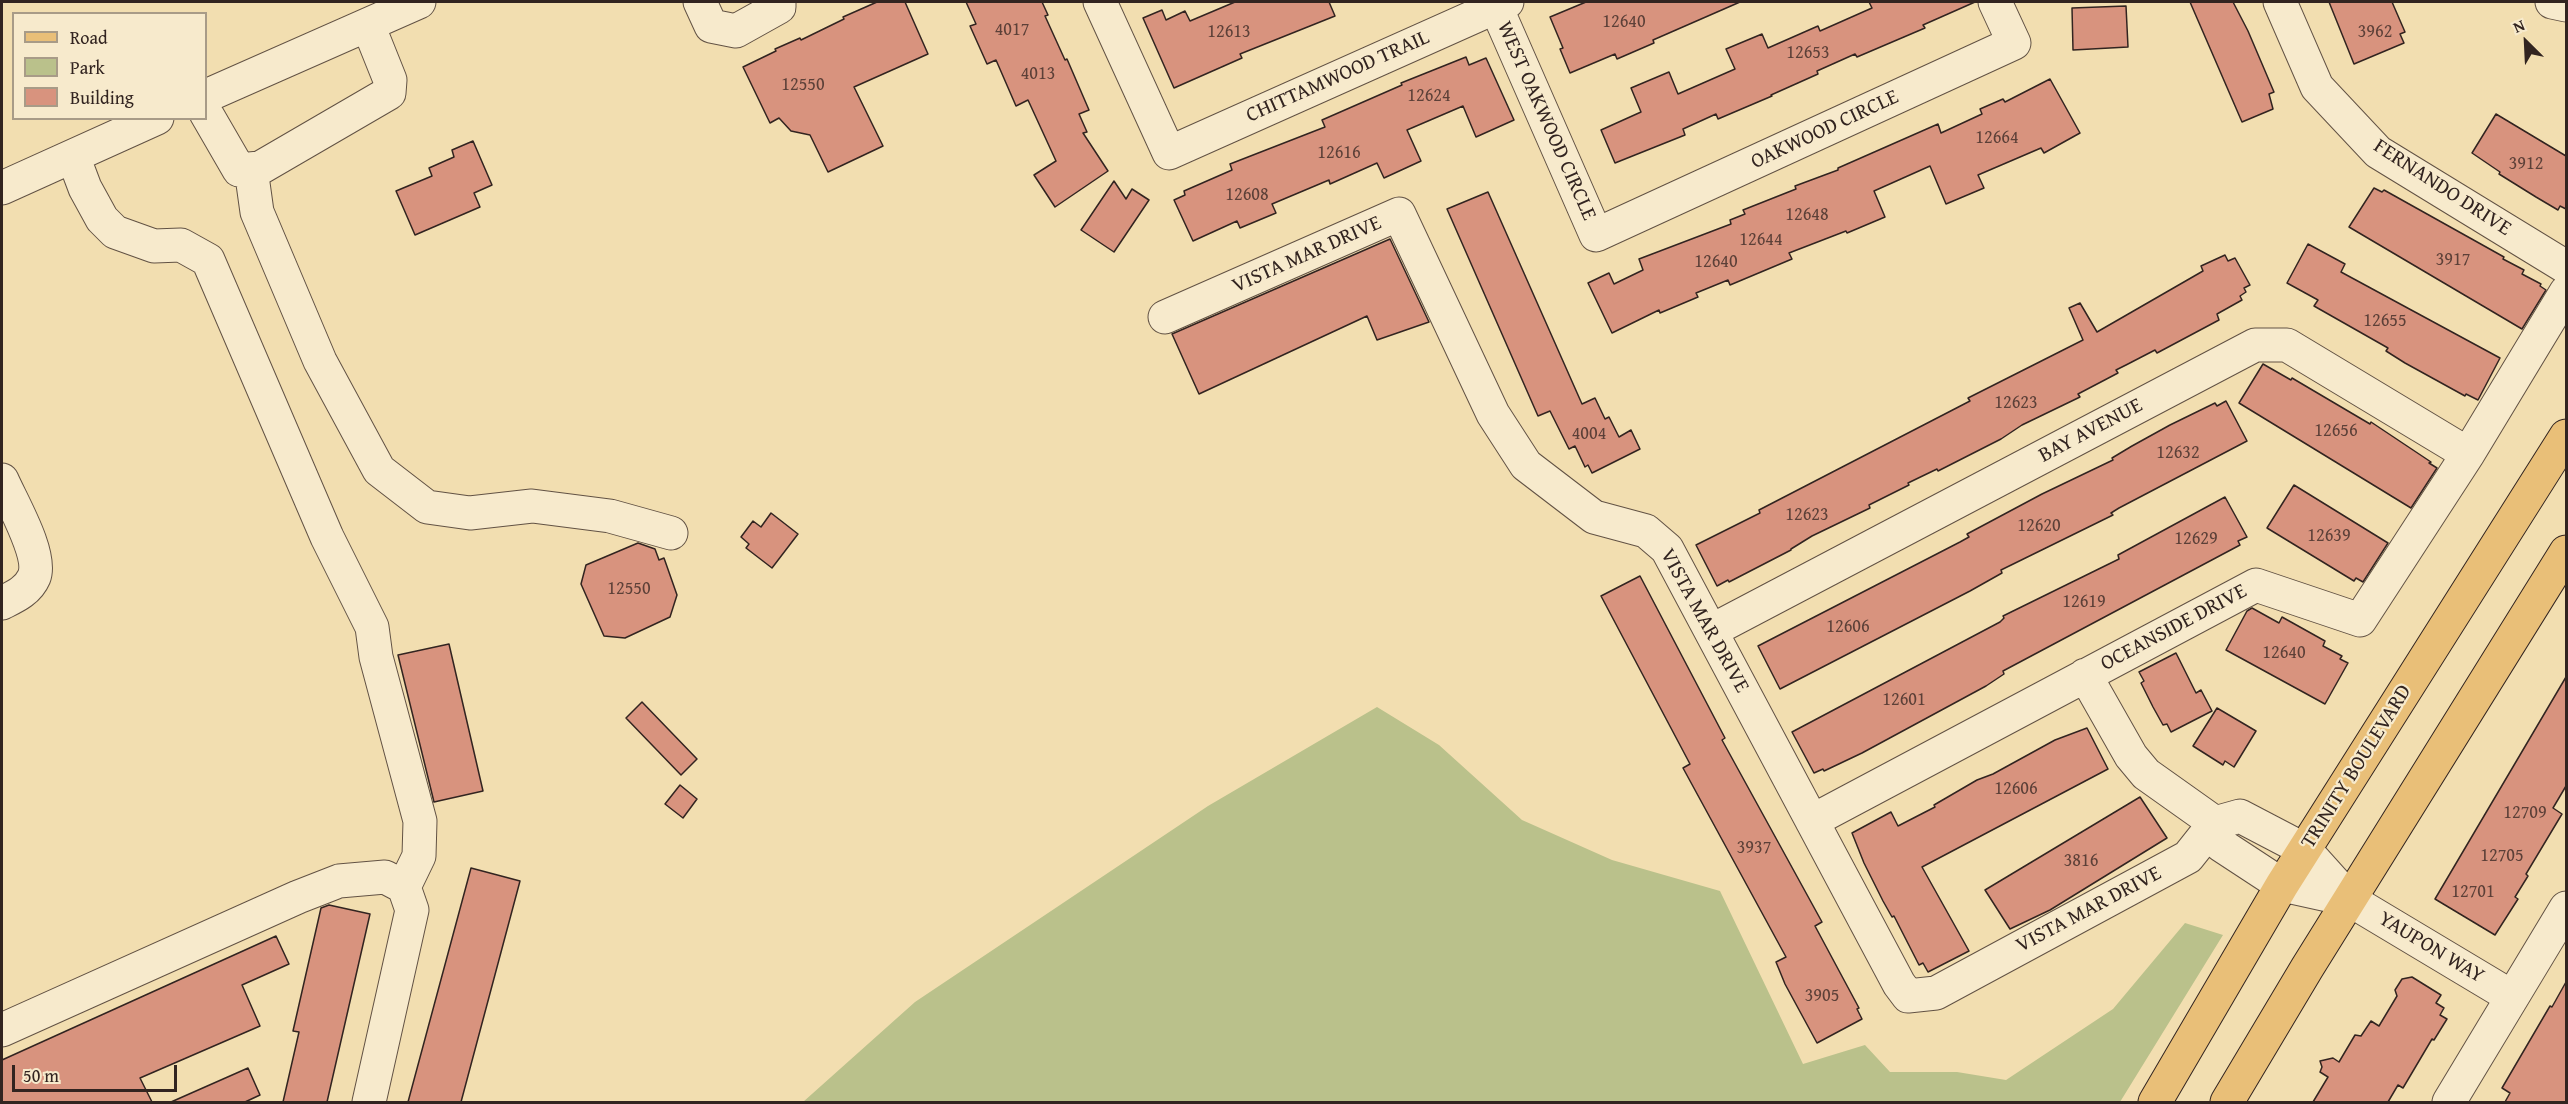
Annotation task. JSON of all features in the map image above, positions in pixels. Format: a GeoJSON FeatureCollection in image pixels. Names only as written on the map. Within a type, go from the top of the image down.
{"type":"FeatureCollection","features":[{"type":"Feature","properties":{"kind":"main road","name":"TRINITY BOULEVARD"},"geometry":{"type":"LineString","coordinates":[[2155,1102],[2282,885],[2566,436]]}},
{"type":"Feature","properties":{"kind":"main road"},"geometry":{"type":"LineString","coordinates":[[2227,1102],[2566,552]]}},
{"type":"Feature","properties":{"kind":"street"},"geometry":{"type":"LineString","coordinates":[[207,96],[419,2]]}},
{"type":"Feature","properties":{"kind":"street"},"geometry":{"type":"LineString","coordinates":[[700,2],[711,26],[736,31],[779,7],[779,2]]}},
{"type":"Feature","properties":{"kind":"street","name":"CHITTAMWOOD TRAIL"},"geometry":{"type":"LineString","coordinates":[[1100,2],[1169,153],[1502,4]]}},
{"type":"Feature","properties":{"kind":"street","name":"OAKWOOD CIRCLE"},"geometry":{"type":"LineString","coordinates":[[1596,235],[2014,43],[1995,2]]}},
{"type":"Feature","properties":{"kind":"street","name":"FERNANDO DRIVE"},"geometry":{"type":"LineString","coordinates":[[2280,2],[2317,87],[2378,152],[2566,267]]}},
{"type":"Feature","properties":{"kind":"street"},"geometry":{"type":"LineString","coordinates":[[2552,2],[2566,5]]}},
{"type":"Feature","properties":{"kind":"street","name":"WEST OAKWOOD CIRCLE"},"geometry":{"type":"LineString","coordinates":[[1502,4],[1596,235]]}},
{"type":"Feature","properties":{"kind":"street"},"geometry":{"type":"LineString","coordinates":[[207,115],[239,170],[260,168],[389,93],[390,80],[368,24]]}},
{"type":"Feature","properties":{"kind":"street"},"geometry":{"type":"LineString","coordinates":[[2,188],[153,120]]}},
{"type":"Feature","properties":{"kind":"street"},"geometry":{"type":"LineString","coordinates":[[73,156],[85,188],[102,219],[115,232],[154,246],[181,245],[208,260],[327,537],[372,627],[376,657],[420,821],[419,856],[404,887]]}},
{"type":"Feature","properties":{"kind":"street"},"geometry":{"type":"LineString","coordinates":[[251,169],[256,212],[320,361],[379,470],[427,507],[470,513],[532,506],[610,516],[671,533]]}},
{"type":"Feature","properties":{"kind":"street","name":"VISTA MAR DRIVE"},"geometry":{"type":"LineString","coordinates":[[1165,317],[1400,214],[1493,414],[1526,465],[1594,517],[1646,531],[1667,549],[1899,984],[1908,996],[1936,993],[2188,857],[2215,823]]}},
{"type":"Feature","properties":{"kind":"street","name":"OCEANSIDE DRIVE"},"geometry":{"type":"LineString","coordinates":[[1812,821],[2256,585],[2360,620],[2468,454],[2566,292]]}},
{"type":"Feature","properties":{"kind":"street","name":"BAY AVENUE"},"geometry":{"type":"LineString","coordinates":[[1711,631],[2255,345],[2287,345],[2468,454]]}},
{"type":"Feature","properties":{"kind":"street"},"geometry":{"type":"LineString","coordinates":[[2,480],[36,557],[34,576],[20,595],[2,603]]}},
{"type":"Feature","properties":{"kind":"street"},"geometry":{"type":"LineString","coordinates":[[2085,675],[2131,756],[2146,774],[2215,823],[2221,845],[2282,885],[2350,900]]}},
{"type":"Feature","properties":{"kind":"street"},"geometry":{"type":"LineString","coordinates":[[2215,823],[2240,816],[2305,850],[2350,900]]}},
{"type":"Feature","properties":{"kind":"street"},"geometry":{"type":"LineString","coordinates":[[2,1030],[339,881],[385,877],[404,887],[412,910],[369,1102]]}},
{"type":"Feature","properties":{"kind":"street","name":"YAUPON WAY"},"geometry":{"type":"LineString","coordinates":[[2350,900],[2512,997]]}},
{"type":"Feature","properties":{"kind":"street"},"geometry":{"type":"LineString","coordinates":[[2449,1102],[2566,908]]}},
{"type":"Feature","properties":{"kind":"green space"},"geometry":{"type":"Polygon","coordinates":[[[1377,707],[1439,745],[1522,820],[1612,860],[1720,891],[1803,1064],[1865,1045],[1890,1072],[1957,1072],[2006,1080],[2113,1009],[2185,923],[2223,935],[2120,1102],[803,1102],[915,1002],[1208,806],[1377,707]]]}},
{"type":"Feature","properties":{"kind":"building"},"geometry":{"type":"Polygon","coordinates":[[[877,2],[905,2],[928,54],[854,87],[883,146],[828,172],[810,135],[791,131],[779,118],[770,123],[743,67],[776,51],[775,49],[800,38],[801,40],[877,2]]]}},
{"type":"Feature","properties":{"kind":"building"},"geometry":{"type":"Polygon","coordinates":[[[966,2],[1042,2],[1048,15],[1045,16],[1089,110],[1079,114],[1087,132],[1083,133],[1108,171],[1055,207],[1034,175],[1056,161],[1028,100],[1016,106],[996,60],[987,64],[970,26],[976,24],[966,2]]]}},
{"type":"Feature","properties":{"kind":"building"},"geometry":{"type":"Polygon","coordinates":[[[1235,2],[1329,2],[1335,16],[1240,54],[1242,58],[1174,88],[1143,18],[1162,10],[1166,20],[1185,11],[1190,21],[1235,2]]]}},
{"type":"Feature","properties":{"kind":"building"},"geometry":{"type":"Polygon","coordinates":[[[1586,2],[1740,2],[1653,40],[1654,43],[1617,59],[1615,54],[1570,73],[1560,49],[1563,48],[1550,17],[1586,2]]]}},
{"type":"Feature","properties":{"kind":"building"},"geometry":{"type":"Polygon","coordinates":[[[1869,2],[1975,2],[1923,25],[1925,28],[1817,71],[1818,74],[1772,96],[1718,119],[1716,114],[1683,129],[1685,135],[1615,163],[1601,130],[1641,112],[1631,88],[1669,72],[1678,94],[1735,69],[1726,49],[1762,34],[1768,48],[1818,26],[1820,31],[1872,8],[1869,2]]]}},
{"type":"Feature","properties":{"kind":"building"},"geometry":{"type":"Polygon","coordinates":[[[2190,2],[2233,2],[2274,92],[2269,94],[2273,109],[2242,122],[2190,2]]]}},
{"type":"Feature","properties":{"kind":"building"},"geometry":{"type":"Polygon","coordinates":[[[2329,2],[2392,2],[2405,32],[2400,34],[2404,43],[2354,64],[2329,2]]]}},
{"type":"Feature","properties":{"kind":"building"},"geometry":{"type":"Polygon","coordinates":[[[2126,6],[2128,47],[2073,50],[2072,8],[2126,6]]]}},
{"type":"Feature","properties":{"kind":"building"},"geometry":{"type":"Polygon","coordinates":[[[1466,57],[1469,65],[1486,58],[1514,120],[1476,137],[1463,106],[1407,130],[1421,161],[1384,178],[1377,163],[1330,184],[1329,180],[1272,204],[1276,213],[1240,228],[1237,221],[1193,241],[1174,200],[1185,195],[1184,191],[1232,170],[1230,164],[1325,127],[1322,120],[1402,85],[1401,83],[1466,57]]]}},
{"type":"Feature","properties":{"kind":"building"},"geometry":{"type":"Polygon","coordinates":[[[2050,79],[2080,133],[2044,153],[2041,148],[1978,175],[1984,188],[1946,204],[1930,166],[1874,191],[1885,217],[1789,253],[1792,259],[1730,285],[1728,280],[1696,293],[1698,297],[1660,313],[1659,310],[1612,333],[1588,283],[1609,273],[1614,284],[1643,270],[1639,259],[1731,224],[1730,220],[1745,214],[1743,210],[1796,189],[1795,186],[1838,170],[1838,168],[1938,124],[1941,133],[1982,114],[1980,109],[2003,99],[2005,102],[2050,79]]]}},
{"type":"Feature","properties":{"kind":"building"},"geometry":{"type":"Polygon","coordinates":[[[2496,114],[2566,156],[2566,209],[2560,206],[2558,210],[2536,197],[2499,174],[2500,172],[2472,153],[2496,114]]]}},
{"type":"Feature","properties":{"kind":"building"},"geometry":{"type":"Polygon","coordinates":[[[473,141],[492,185],[474,193],[480,207],[415,235],[396,191],[432,176],[429,168],[454,157],[452,150],[473,141]]]}},
{"type":"Feature","properties":{"kind":"building"},"geometry":{"type":"Polygon","coordinates":[[[1114,181],[1126,199],[1132,189],[1149,200],[1114,252],[1081,230],[1114,181]]]}},
{"type":"Feature","properties":{"kind":"building"},"geometry":{"type":"Polygon","coordinates":[[[2374,188],[2382,192],[2384,190],[2504,257],[2503,259],[2524,270],[2522,274],[2541,284],[2540,286],[2546,290],[2522,329],[2349,227],[2374,188]]]}},
{"type":"Feature","properties":{"kind":"building"},"geometry":{"type":"Polygon","coordinates":[[[1488,192],[1582,404],[1595,398],[1605,419],[1609,417],[1619,437],[1631,430],[1640,449],[1592,473],[1588,465],[1585,467],[1575,446],[1569,449],[1550,411],[1538,416],[1447,209],[1488,192]]]}},
{"type":"Feature","properties":{"kind":"building"},"geometry":{"type":"Polygon","coordinates":[[[1390,239],[1429,322],[1377,340],[1367,316],[1199,394],[1172,334],[1390,239]]]}},
{"type":"Feature","properties":{"kind":"building"},"geometry":{"type":"Polygon","coordinates":[[[2308,244],[2345,264],[2341,272],[2500,358],[2478,400],[2466,394],[2465,396],[2405,363],[2386,351],[2388,348],[2314,306],[2318,300],[2287,283],[2308,244]]]}},
{"type":"Feature","properties":{"kind":"building"},"geometry":{"type":"Polygon","coordinates":[[[2225,255],[2228,261],[2235,258],[2250,285],[2244,288],[2246,292],[2240,296],[2242,300],[2217,314],[2219,320],[2157,353],[2155,350],[2116,370],[2118,373],[2078,394],[2080,397],[2022,425],[2001,439],[1938,471],[1937,469],[1908,483],[1909,485],[1869,505],[1870,508],[1812,536],[1791,550],[1729,582],[1728,580],[1717,586],[1696,545],[1970,401],[1968,398],[2083,340],[2069,308],[2080,303],[2097,332],[2203,271],[2201,266],[2225,255]]]}},
{"type":"Feature","properties":{"kind":"building"},"geometry":{"type":"Polygon","coordinates":[[[2263,364],[2291,380],[2292,378],[2370,424],[2371,422],[2431,462],[2429,463],[2437,468],[2411,508],[2239,403],[2263,364]]]}},
{"type":"Feature","properties":{"kind":"building"},"geometry":{"type":"Polygon","coordinates":[[[2226,401],[2247,441],[2119,508],[2111,513],[2113,515],[2001,570],[2002,573],[1970,591],[1780,689],[1758,646],[1960,542],[1969,537],[1967,534],[2042,494],[2113,460],[2112,458],[2170,425],[2215,403],[2217,406],[2226,401]]]}},
{"type":"Feature","properties":{"kind":"building"},"geometry":{"type":"Polygon","coordinates":[[[2294,485],[2388,543],[2363,582],[2356,578],[2354,581],[2267,528],[2294,485]]]}},
{"type":"Feature","properties":{"kind":"building"},"geometry":{"type":"Polygon","coordinates":[[[2225,497],[2247,537],[2238,541],[2240,545],[2003,671],[2004,674],[1986,686],[1862,753],[1824,771],[1823,769],[1814,773],[1792,732],[2000,622],[2003,616],[2119,559],[2118,555],[2225,497]]]}},
{"type":"Feature","properties":{"kind":"building"},"geometry":{"type":"Polygon","coordinates":[[[771,513],[798,534],[772,568],[746,548],[749,544],[741,537],[753,521],[761,527],[771,513]]]}},
{"type":"Feature","properties":{"kind":"building"},"geometry":{"type":"Polygon","coordinates":[[[638,543],[655,549],[659,560],[664,558],[677,595],[670,617],[625,638],[604,636],[581,584],[586,565],[638,543]]]}},
{"type":"Feature","properties":{"kind":"building"},"geometry":{"type":"Polygon","coordinates":[[[1640,576],[1725,738],[1722,740],[1822,922],[1815,926],[1859,1008],[1857,1009],[1862,1019],[1817,1043],[1785,984],[1776,962],[1786,957],[1683,768],[1690,764],[1601,596],[1640,576]]]}},
{"type":"Feature","properties":{"kind":"building"},"geometry":{"type":"Polygon","coordinates":[[[2252,608],[2279,623],[2282,617],[2325,641],[2323,646],[2342,656],[2340,659],[2348,663],[2325,704],[2226,650],[2247,611],[2252,608]]]}},
{"type":"Feature","properties":{"kind":"building"},"geometry":{"type":"Polygon","coordinates":[[[449,644],[483,791],[434,802],[398,655],[449,644]]]}},
{"type":"Feature","properties":{"kind":"building"},"geometry":{"type":"Polygon","coordinates":[[[2176,653],[2196,693],[2201,690],[2212,711],[2171,732],[2167,724],[2163,725],[2153,707],[2141,683],[2144,681],[2139,672],[2176,653]]]}},
{"type":"Feature","properties":{"kind":"building"},"geometry":{"type":"Polygon","coordinates":[[[2566,677],[2566,786],[2553,808],[2562,814],[2526,874],[2528,876],[2515,897],[2518,899],[2495,935],[2435,899],[2566,677]]]}},
{"type":"Feature","properties":{"kind":"building"},"geometry":{"type":"Polygon","coordinates":[[[642,702],[697,759],[681,775],[626,718],[642,702]]]}},
{"type":"Feature","properties":{"kind":"building"},"geometry":{"type":"Polygon","coordinates":[[[2217,708],[2256,731],[2234,767],[2225,761],[2223,765],[2193,746],[2217,708]]]}},
{"type":"Feature","properties":{"kind":"building"},"geometry":{"type":"Polygon","coordinates":[[[2087,728],[2108,769],[1922,867],[1969,951],[1928,972],[1923,963],[1919,965],[1894,916],[1892,917],[1883,901],[1852,833],[1891,812],[1898,826],[1935,807],[1934,805],[1977,780],[1993,774],[2055,740],[2087,728]]]}},
{"type":"Feature","properties":{"kind":"building"},"geometry":{"type":"Polygon","coordinates":[[[680,785],[697,799],[683,818],[665,804],[680,785]]]}},
{"type":"Feature","properties":{"kind":"building"},"geometry":{"type":"Polygon","coordinates":[[[2140,797],[2167,838],[2050,910],[2010,929],[1985,890],[2140,797]]]}},
{"type":"Feature","properties":{"kind":"building"},"geometry":{"type":"Polygon","coordinates":[[[471,868],[520,881],[461,1102],[408,1102],[471,868]]]}},
{"type":"Feature","properties":{"kind":"building"},"geometry":{"type":"Polygon","coordinates":[[[329,905],[370,914],[327,1102],[283,1102],[299,1032],[293,1031],[321,908],[329,905]]]}},
{"type":"Feature","properties":{"kind":"building"},"geometry":{"type":"Polygon","coordinates":[[[276,936],[289,964],[242,985],[260,1026],[140,1078],[152,1102],[2,1102],[2,1060],[276,936]]]}},
{"type":"Feature","properties":{"kind":"building"},"geometry":{"type":"Polygon","coordinates":[[[2412,977],[2441,995],[2436,1003],[2444,1008],[2440,1015],[2447,1019],[2434,1040],[2432,1039],[2403,1088],[2398,1085],[2388,1102],[2313,1102],[2328,1077],[2320,1072],[2322,1067],[2320,1061],[2333,1058],[2339,1062],[2355,1035],[2361,1036],[2371,1021],[2379,1026],[2397,996],[2395,990],[2402,979],[2412,977]]]}},
{"type":"Feature","properties":{"kind":"building"},"geometry":{"type":"Polygon","coordinates":[[[2566,982],[2566,1102],[2505,1102],[2510,1093],[2502,1088],[2566,982]]]}},
{"type":"Feature","properties":{"kind":"building"},"geometry":{"type":"Polygon","coordinates":[[[248,1068],[260,1095],[245,1102],[171,1102],[248,1068]]]}}]}
